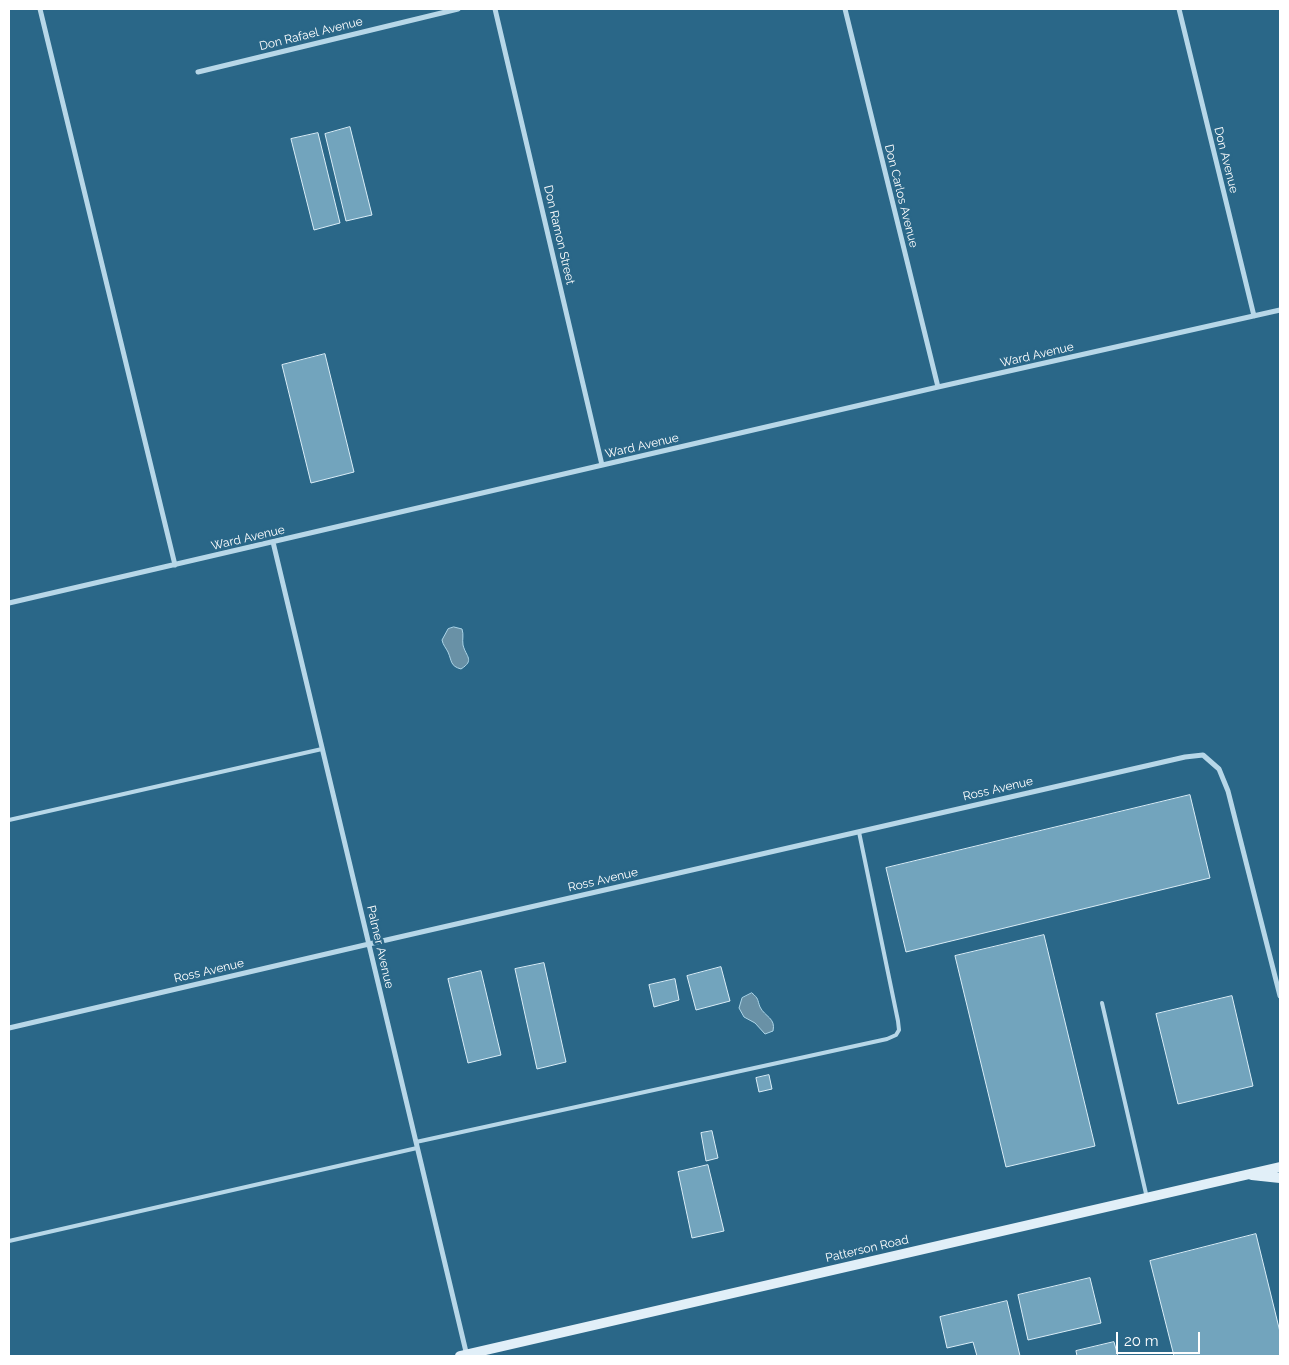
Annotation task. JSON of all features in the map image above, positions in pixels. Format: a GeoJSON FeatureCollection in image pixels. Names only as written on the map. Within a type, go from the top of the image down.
{"type":"FeatureCollection","features":[{"type":"Feature","properties":{"kind":"main road","name":"Patterson Road"},"geometry":{"type":"LineString","coordinates":[[464,1356],[1280,1166]]}},
{"type":"Feature","properties":{"kind":"main road"},"geometry":{"type":"LineString","coordinates":[[1244,1175],[1280,1178]]}},
{"type":"Feature","properties":{"kind":"street"},"geometry":{"type":"LineString","coordinates":[[40,9],[175,564]]}},
{"type":"Feature","properties":{"kind":"street","name":"Don Rafael Avenue"},"geometry":{"type":"LineString","coordinates":[[198,72],[458,9]]}},
{"type":"Feature","properties":{"kind":"street","name":"Don Ramon Street"},"geometry":{"type":"LineString","coordinates":[[495,9],[602,465]]}},
{"type":"Feature","properties":{"kind":"street","name":"Don Carlos Avenue"},"geometry":{"type":"LineString","coordinates":[[844,9],[938,388]]}},
{"type":"Feature","properties":{"kind":"street","name":"Don Avenue"},"geometry":{"type":"LineString","coordinates":[[1179,9],[1254,316]]}},
{"type":"Feature","properties":{"kind":"street","name":"Ward Avenue"},"geometry":{"type":"LineString","coordinates":[[9,603],[1280,310]]}},
{"type":"Feature","properties":{"kind":"street","name":"Palmer Avenue"},"geometry":{"type":"LineString","coordinates":[[273,542],[417,1145],[464,1356]]}},
{"type":"Feature","properties":{"kind":"street","name":"Ross Avenue"},"geometry":{"type":"LineString","coordinates":[[9,1028],[1185,757],[1203,755],[1219,769],[1228,791],[1280,996]]}},
{"type":"Feature","properties":{"kind":"lane"},"geometry":{"type":"LineString","coordinates":[[9,820],[322,749]]}},
{"type":"Feature","properties":{"kind":"lane"},"geometry":{"type":"LineString","coordinates":[[9,1242],[417,1145],[896,1036],[899,1030],[898,1021],[859,832]]}},
{"type":"Feature","properties":{"kind":"lane"},"geometry":{"type":"LineString","coordinates":[[1102,1004],[1147,1198]]}},
{"type":"Feature","properties":{"kind":"water"},"geometry":{"type":"Polygon","coordinates":[[[454,627],[462,629],[463,645],[469,661],[461,669],[453,665],[442,640],[448,629],[454,627]]]}},
{"type":"Feature","properties":{"kind":"water"},"geometry":{"type":"Polygon","coordinates":[[[752,993],[757,998],[762,1010],[772,1020],[773,1031],[765,1034],[755,1023],[744,1017],[739,1008],[742,998],[752,993]]]}},
{"type":"Feature","properties":{"kind":"building"},"geometry":{"type":"Polygon","coordinates":[[[350,127],[372,215],[346,221],[325,134],[350,127]]]}},
{"type":"Feature","properties":{"kind":"building"},"geometry":{"type":"Polygon","coordinates":[[[318,133],[340,223],[314,230],[291,139],[318,133]]]}},
{"type":"Feature","properties":{"kind":"building"},"geometry":{"type":"Polygon","coordinates":[[[325,354],[354,472],[311,483],[282,365],[325,354]]]}},
{"type":"Feature","properties":{"kind":"building"},"geometry":{"type":"Polygon","coordinates":[[[1190,795],[1210,878],[906,952],[886,868],[1190,795]]]}},
{"type":"Feature","properties":{"kind":"building"},"geometry":{"type":"Polygon","coordinates":[[[1044,935],[1095,1146],[1006,1167],[955,956],[1044,935]]]}},
{"type":"Feature","properties":{"kind":"building"},"geometry":{"type":"Polygon","coordinates":[[[544,963],[566,1062],[537,1069],[515,969],[544,963]]]}},
{"type":"Feature","properties":{"kind":"building"},"geometry":{"type":"Polygon","coordinates":[[[721,967],[730,1001],[696,1010],[687,976],[721,967]]]}},
{"type":"Feature","properties":{"kind":"building"},"geometry":{"type":"Polygon","coordinates":[[[481,971],[501,1055],[468,1063],[448,979],[481,971]]]}},
{"type":"Feature","properties":{"kind":"building"},"geometry":{"type":"Polygon","coordinates":[[[675,979],[679,1000],[654,1007],[649,985],[675,979]]]}},
{"type":"Feature","properties":{"kind":"building"},"geometry":{"type":"Polygon","coordinates":[[[1232,996],[1253,1086],[1178,1104],[1156,1014],[1232,996]]]}},
{"type":"Feature","properties":{"kind":"building"},"geometry":{"type":"Polygon","coordinates":[[[769,1075],[772,1089],[759,1092],[756,1078],[769,1075]]]}},
{"type":"Feature","properties":{"kind":"building"},"geometry":{"type":"Polygon","coordinates":[[[712,1131],[718,1158],[706,1161],[701,1133],[712,1131]]]}},
{"type":"Feature","properties":{"kind":"building"},"geometry":{"type":"Polygon","coordinates":[[[708,1165],[724,1231],[692,1238],[678,1172],[708,1165]]]}},
{"type":"Feature","properties":{"kind":"building"},"geometry":{"type":"Polygon","coordinates":[[[1256,1234],[1280,1332],[1280,1356],[1174,1356],[1150,1261],[1256,1234]]]}},
{"type":"Feature","properties":{"kind":"building"},"geometry":{"type":"Polygon","coordinates":[[[1090,1278],[1101,1323],[1028,1340],[1018,1295],[1090,1278]]]}},
{"type":"Feature","properties":{"kind":"building"},"geometry":{"type":"Polygon","coordinates":[[[1007,1301],[1020,1356],[977,1356],[973,1342],[947,1348],[940,1317],[1007,1301]]]}},
{"type":"Feature","properties":{"kind":"building"},"geometry":{"type":"Polygon","coordinates":[[[1114,1342],[1118,1356],[1077,1356],[1076,1351],[1114,1342]]]}}]}
